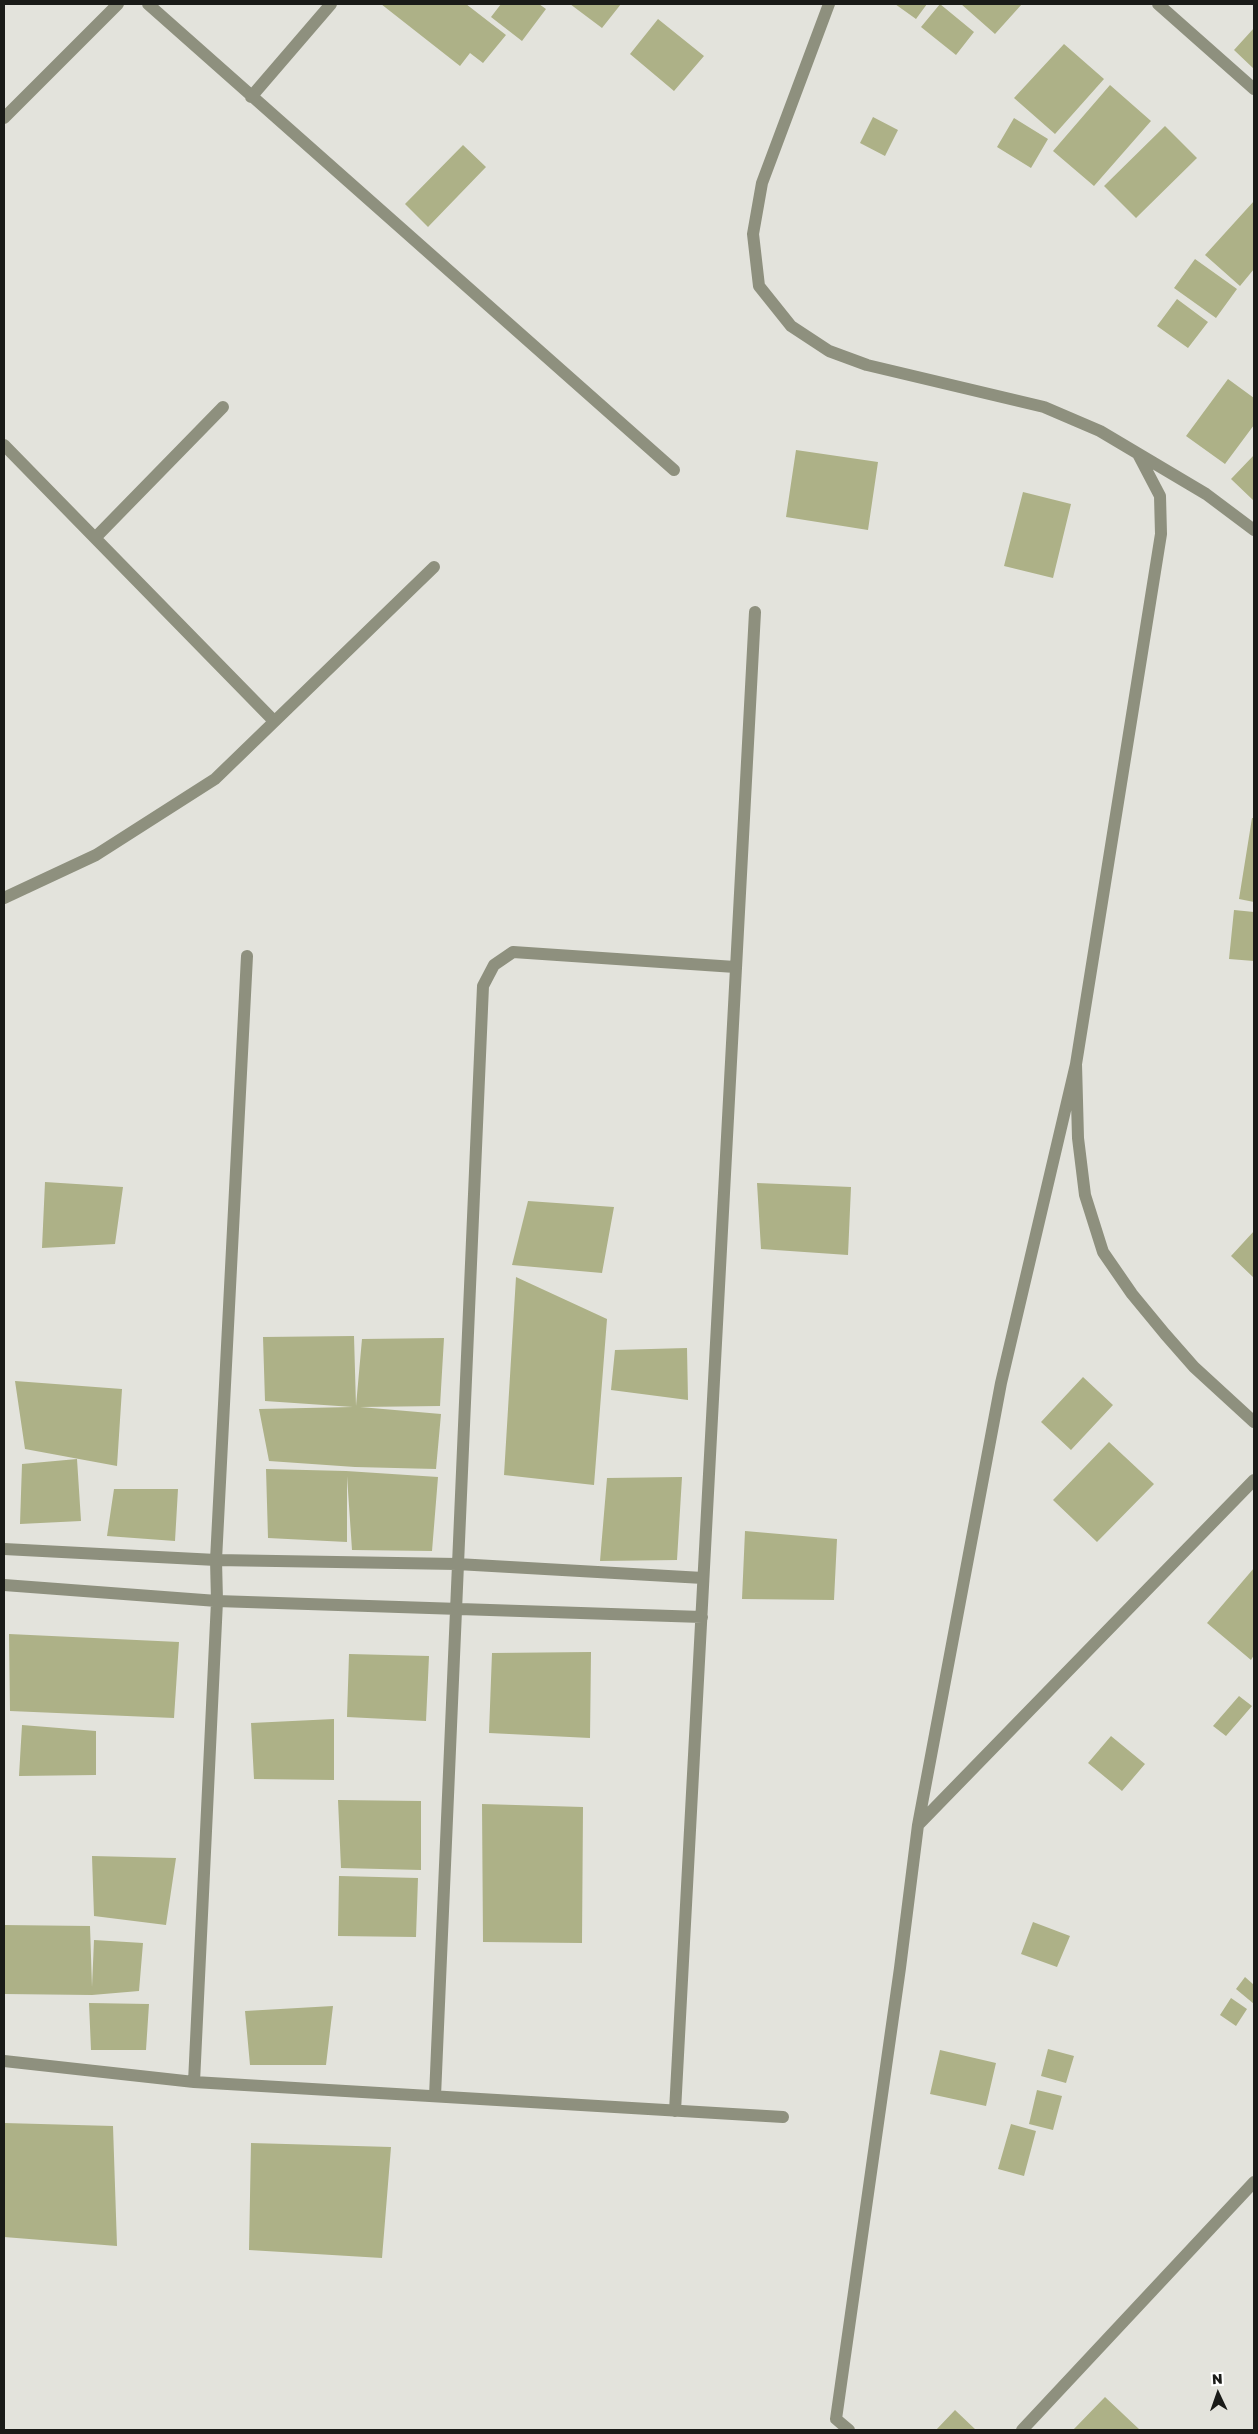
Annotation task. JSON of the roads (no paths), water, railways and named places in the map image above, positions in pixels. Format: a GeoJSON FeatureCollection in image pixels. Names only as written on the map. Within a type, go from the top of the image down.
{"type":"FeatureCollection","features":[{"type":"Feature","properties":{"kind":"street"},"geometry":{"type":"LineString","coordinates":[[4,118],[118,4]]}},
{"type":"Feature","properties":{"kind":"street"},"geometry":{"type":"LineString","coordinates":[[148,4],[674,470]]}},
{"type":"Feature","properties":{"kind":"street"},"geometry":{"type":"LineString","coordinates":[[251,96],[331,4]]}},
{"type":"Feature","properties":{"kind":"street"},"geometry":{"type":"LineString","coordinates":[[828,4],[762,183],[753,234],[759,286],[791,326],[829,351],[867,365],[1044,407],[1100,431],[1206,494],[1254,530]]}},
{"type":"Feature","properties":{"kind":"street"},"geometry":{"type":"LineString","coordinates":[[1158,4],[1254,88]]}},
{"type":"Feature","properties":{"kind":"street"},"geometry":{"type":"LineString","coordinates":[[95,538],[224,407]]}},
{"type":"Feature","properties":{"kind":"street"},"geometry":{"type":"LineString","coordinates":[[4,445],[274,721]]}},
{"type":"Feature","properties":{"kind":"street"},"geometry":{"type":"LineString","coordinates":[[849,2430],[835,2424],[900,1968],[918,1825],[1001,1383],[1076,1064],[1161,534],[1160,496],[1138,454]]}},
{"type":"Feature","properties":{"kind":"street"},"geometry":{"type":"LineString","coordinates":[[4,898],[96,855],[215,779],[434,567]]}},
{"type":"Feature","properties":{"kind":"street"},"geometry":{"type":"LineString","coordinates":[[675,2111],[702,1617],[734,967],[755,612]]}},
{"type":"Feature","properties":{"kind":"street"},"geometry":{"type":"LineString","coordinates":[[434,2096],[483,986],[494,965],[512,952],[734,967]]}},
{"type":"Feature","properties":{"kind":"street"},"geometry":{"type":"LineString","coordinates":[[194,2082],[217,1601],[216,1560],[247,956]]}},
{"type":"Feature","properties":{"kind":"street"},"geometry":{"type":"LineString","coordinates":[[1076,1064],[1078,1138],[1085,1195],[1104,1252],[1132,1294],[1194,1367],[1254,1422]]}},
{"type":"Feature","properties":{"kind":"street"},"geometry":{"type":"LineString","coordinates":[[918,1825],[1254,1480]]}},
{"type":"Feature","properties":{"kind":"street"},"geometry":{"type":"LineString","coordinates":[[4,1549],[216,1560],[457,1564],[703,1578]]}},
{"type":"Feature","properties":{"kind":"street"},"geometry":{"type":"LineString","coordinates":[[4,1585],[217,1601],[702,1617]]}},
{"type":"Feature","properties":{"kind":"street"},"geometry":{"type":"LineString","coordinates":[[4,2061],[194,2082],[782,2117]]}},
{"type":"Feature","properties":{"kind":"street"},"geometry":{"type":"LineString","coordinates":[[1022,2430],[1254,2182]]}}]}
